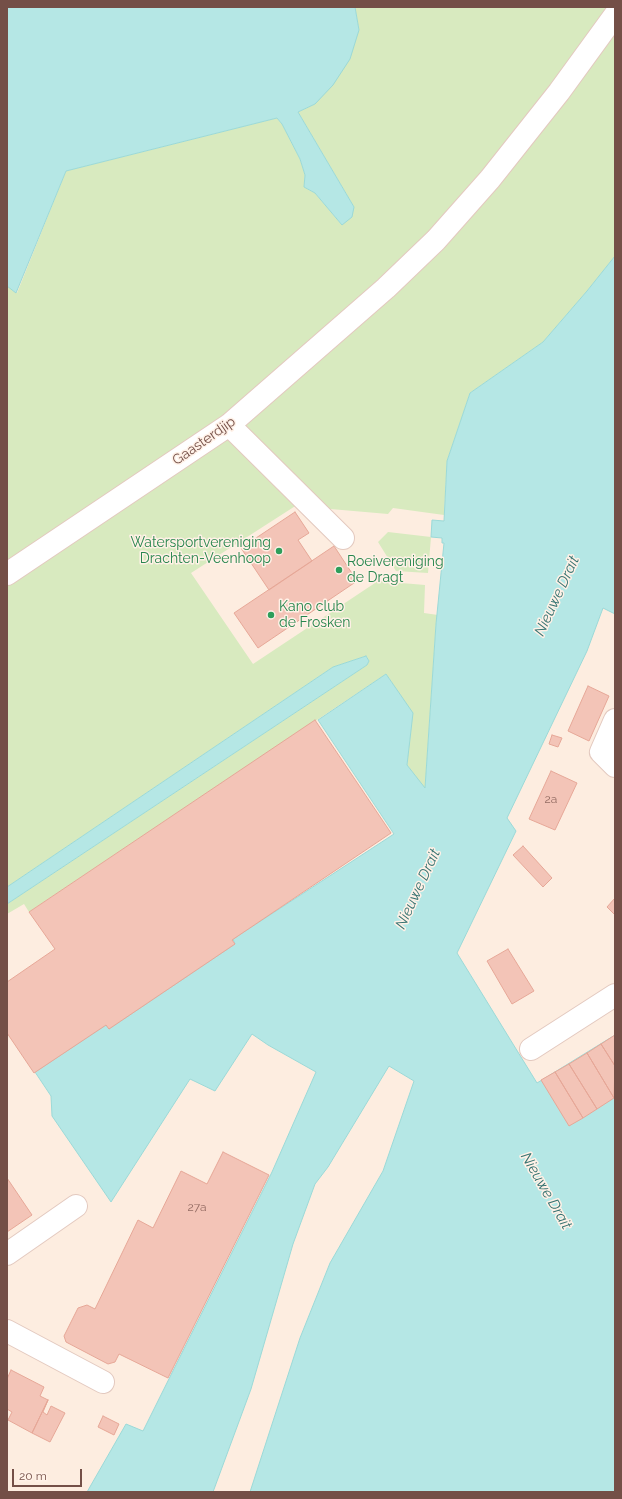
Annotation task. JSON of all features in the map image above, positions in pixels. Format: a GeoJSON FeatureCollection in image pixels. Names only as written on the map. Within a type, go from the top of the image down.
{"type":"FeatureCollection","features":[{"type":"Feature","properties":{"kind":"street","name":"Gaasterdjip"},"geometry":{"type":"LineString","coordinates":[[7,574],[229,425],[386,288],[436,240],[490,179],[559,92],[615,15]]}},
{"type":"Feature","properties":{"kind":"street"},"geometry":{"type":"LineString","coordinates":[[229,425],[343,538]]}},
{"type":"Feature","properties":{"kind":"street"},"geometry":{"type":"LineString","coordinates":[[615,720],[601,752],[615,766]]}},
{"type":"Feature","properties":{"kind":"street"},"geometry":{"type":"LineString","coordinates":[[531,1049],[615,995]]}},
{"type":"Feature","properties":{"kind":"street"},"geometry":{"type":"LineString","coordinates":[[7,1254],[76,1206]]}},
{"type":"Feature","properties":{"kind":"street"},"geometry":{"type":"LineString","coordinates":[[7,1331],[103,1382]]}},
{"type":"Feature","properties":{"kind":"green space"},"geometry":{"type":"Polygon","coordinates":[[[355,7],[615,7],[615,256],[543,342],[470,393],[447,461],[444,515],[393,508],[388,514],[319,508],[246,431],[246,418],[227,439],[300,503],[191,573],[253,664],[378,581],[425,585],[424,613],[438,615],[436,624],[425,789],[407,765],[412,713],[386,674],[29,912],[24,904],[7,914],[7,904],[367,665],[369,661],[366,656],[333,667],[7,887],[7,286],[17,293],[66,171],[277,118],[282,124],[300,159],[305,175],[304,187],[315,193],[342,225],[354,207],[298,112],[315,104],[359,30],[355,7]]]}},
{"type":"Feature","properties":{"kind":"green space"},"geometry":{"type":"Polygon","coordinates":[[[388,532],[431,537],[428,573],[396,571],[378,542],[388,532]]]}},
{"type":"Feature","properties":{"kind":"water"},"geometry":{"type":"Polygon","coordinates":[[[7,7],[355,7],[359,30],[350,59],[333,85],[315,104],[298,112],[354,207],[352,217],[342,225],[315,193],[304,187],[305,175],[300,159],[282,124],[277,118],[66,171],[16,293],[7,286],[7,7]]]}},
{"type":"Feature","properties":{"kind":"water","name":"Nieuwe Drait"},"geometry":{"type":"Polygon","coordinates":[[[615,256],[615,614],[603,608],[587,651],[507,818],[516,831],[457,953],[537,1083],[615,1035],[615,1492],[250,1492],[300,1338],[330,1263],[383,1171],[414,1081],[389,1066],[328,1167],[315,1184],[293,1244],[251,1389],[213,1492],[87,1492],[126,1424],[143,1431],[272,1172],[316,1072],[268,1045],[252,1034],[215,1091],[190,1079],[111,1202],[52,1116],[51,1096],[35,1072],[106,1025],[109,1029],[235,944],[233,939],[394,834],[318,720],[386,674],[413,713],[407,765],[425,788],[436,624],[444,543],[442,543],[442,538],[431,537],[432,520],[444,521],[447,461],[470,393],[543,342],[615,256]]]}},
{"type":"Feature","properties":{"kind":"water"},"geometry":{"type":"Polygon","coordinates":[[[366,656],[369,661],[367,665],[7,904],[7,887],[333,667],[366,656]]]}},
{"type":"Feature","properties":{"kind":"building"},"geometry":{"type":"Polygon","coordinates":[[[295,512],[309,533],[298,540],[312,561],[269,590],[241,548],[295,512]]]}},
{"type":"Feature","properties":{"kind":"building"},"geometry":{"type":"Polygon","coordinates":[[[334,546],[357,581],[258,648],[234,613],[334,546]]]}},
{"type":"Feature","properties":{"kind":"building"},"geometry":{"type":"Polygon","coordinates":[[[588,686],[609,696],[589,741],[568,731],[588,686]]]}},
{"type":"Feature","properties":{"kind":"building"},"geometry":{"type":"Polygon","coordinates":[[[315,720],[391,833],[232,940],[235,944],[109,1029],[106,1025],[34,1073],[7,1033],[7,982],[55,949],[29,912],[315,720]]]}},
{"type":"Feature","properties":{"kind":"building"},"geometry":{"type":"Polygon","coordinates":[[[552,735],[562,738],[558,747],[549,744],[552,735]]]}},
{"type":"Feature","properties":{"kind":"building"},"geometry":{"type":"Polygon","coordinates":[[[551,771],[577,783],[555,830],[529,819],[551,771]]]}},
{"type":"Feature","properties":{"kind":"building"},"geometry":{"type":"Polygon","coordinates":[[[523,846],[552,878],[543,887],[513,855],[523,846]]]}},
{"type":"Feature","properties":{"kind":"building"},"geometry":{"type":"Polygon","coordinates":[[[615,898],[615,915],[607,907],[615,898]]]}},
{"type":"Feature","properties":{"kind":"building"},"geometry":{"type":"Polygon","coordinates":[[[508,949],[534,991],[512,1004],[487,961],[508,949]]]}},
{"type":"Feature","properties":{"kind":"building"},"geometry":{"type":"Polygon","coordinates":[[[615,1035],[615,1066],[601,1044],[615,1035]]]}},
{"type":"Feature","properties":{"kind":"building"},"geometry":{"type":"Polygon","coordinates":[[[601,1044],[615,1066],[614,1098],[587,1053],[601,1044]]]}},
{"type":"Feature","properties":{"kind":"building"},"geometry":{"type":"Polygon","coordinates":[[[587,1053],[614,1098],[597,1109],[569,1064],[587,1053]]]}},
{"type":"Feature","properties":{"kind":"building"},"geometry":{"type":"Polygon","coordinates":[[[569,1064],[597,1109],[583,1118],[555,1072],[569,1064]]]}},
{"type":"Feature","properties":{"kind":"building"},"geometry":{"type":"Polygon","coordinates":[[[555,1072],[583,1118],[569,1126],[541,1080],[555,1072]]]}},
{"type":"Feature","properties":{"kind":"building"},"geometry":{"type":"Polygon","coordinates":[[[223,1152],[269,1175],[168,1378],[119,1354],[115,1362],[108,1364],[66,1342],[64,1336],[78,1308],[87,1305],[95,1309],[138,1220],[153,1228],[181,1171],[207,1184],[223,1152]]]}},
{"type":"Feature","properties":{"kind":"building"},"geometry":{"type":"Polygon","coordinates":[[[7,1178],[32,1215],[7,1232],[7,1178]]]}},
{"type":"Feature","properties":{"kind":"building"},"geometry":{"type":"Polygon","coordinates":[[[11,1370],[44,1387],[40,1396],[48,1400],[32,1433],[8,1420],[12,1412],[7,1409],[7,1379],[11,1370]]]}},
{"type":"Feature","properties":{"kind":"building"},"geometry":{"type":"Polygon","coordinates":[[[48,1400],[43,1412],[47,1415],[51,1406],[65,1413],[50,1442],[32,1433],[48,1400]]]}},
{"type":"Feature","properties":{"kind":"building"},"geometry":{"type":"Polygon","coordinates":[[[103,1416],[119,1424],[114,1435],[98,1427],[103,1416]]]}},
{"type":"Feature","properties":{"kind":"place","name":"Watersportvereniging Drachten-Veenhoop"},"geometry":{"type":"Point","coordinates":[279,551]}},
{"type":"Feature","properties":{"kind":"place","name":"Roeivereniging de Dragt"},"geometry":{"type":"Point","coordinates":[339,570]}},
{"type":"Feature","properties":{"kind":"place","name":"Kano club de Frosken"},"geometry":{"type":"Point","coordinates":[271,615]}}]}
